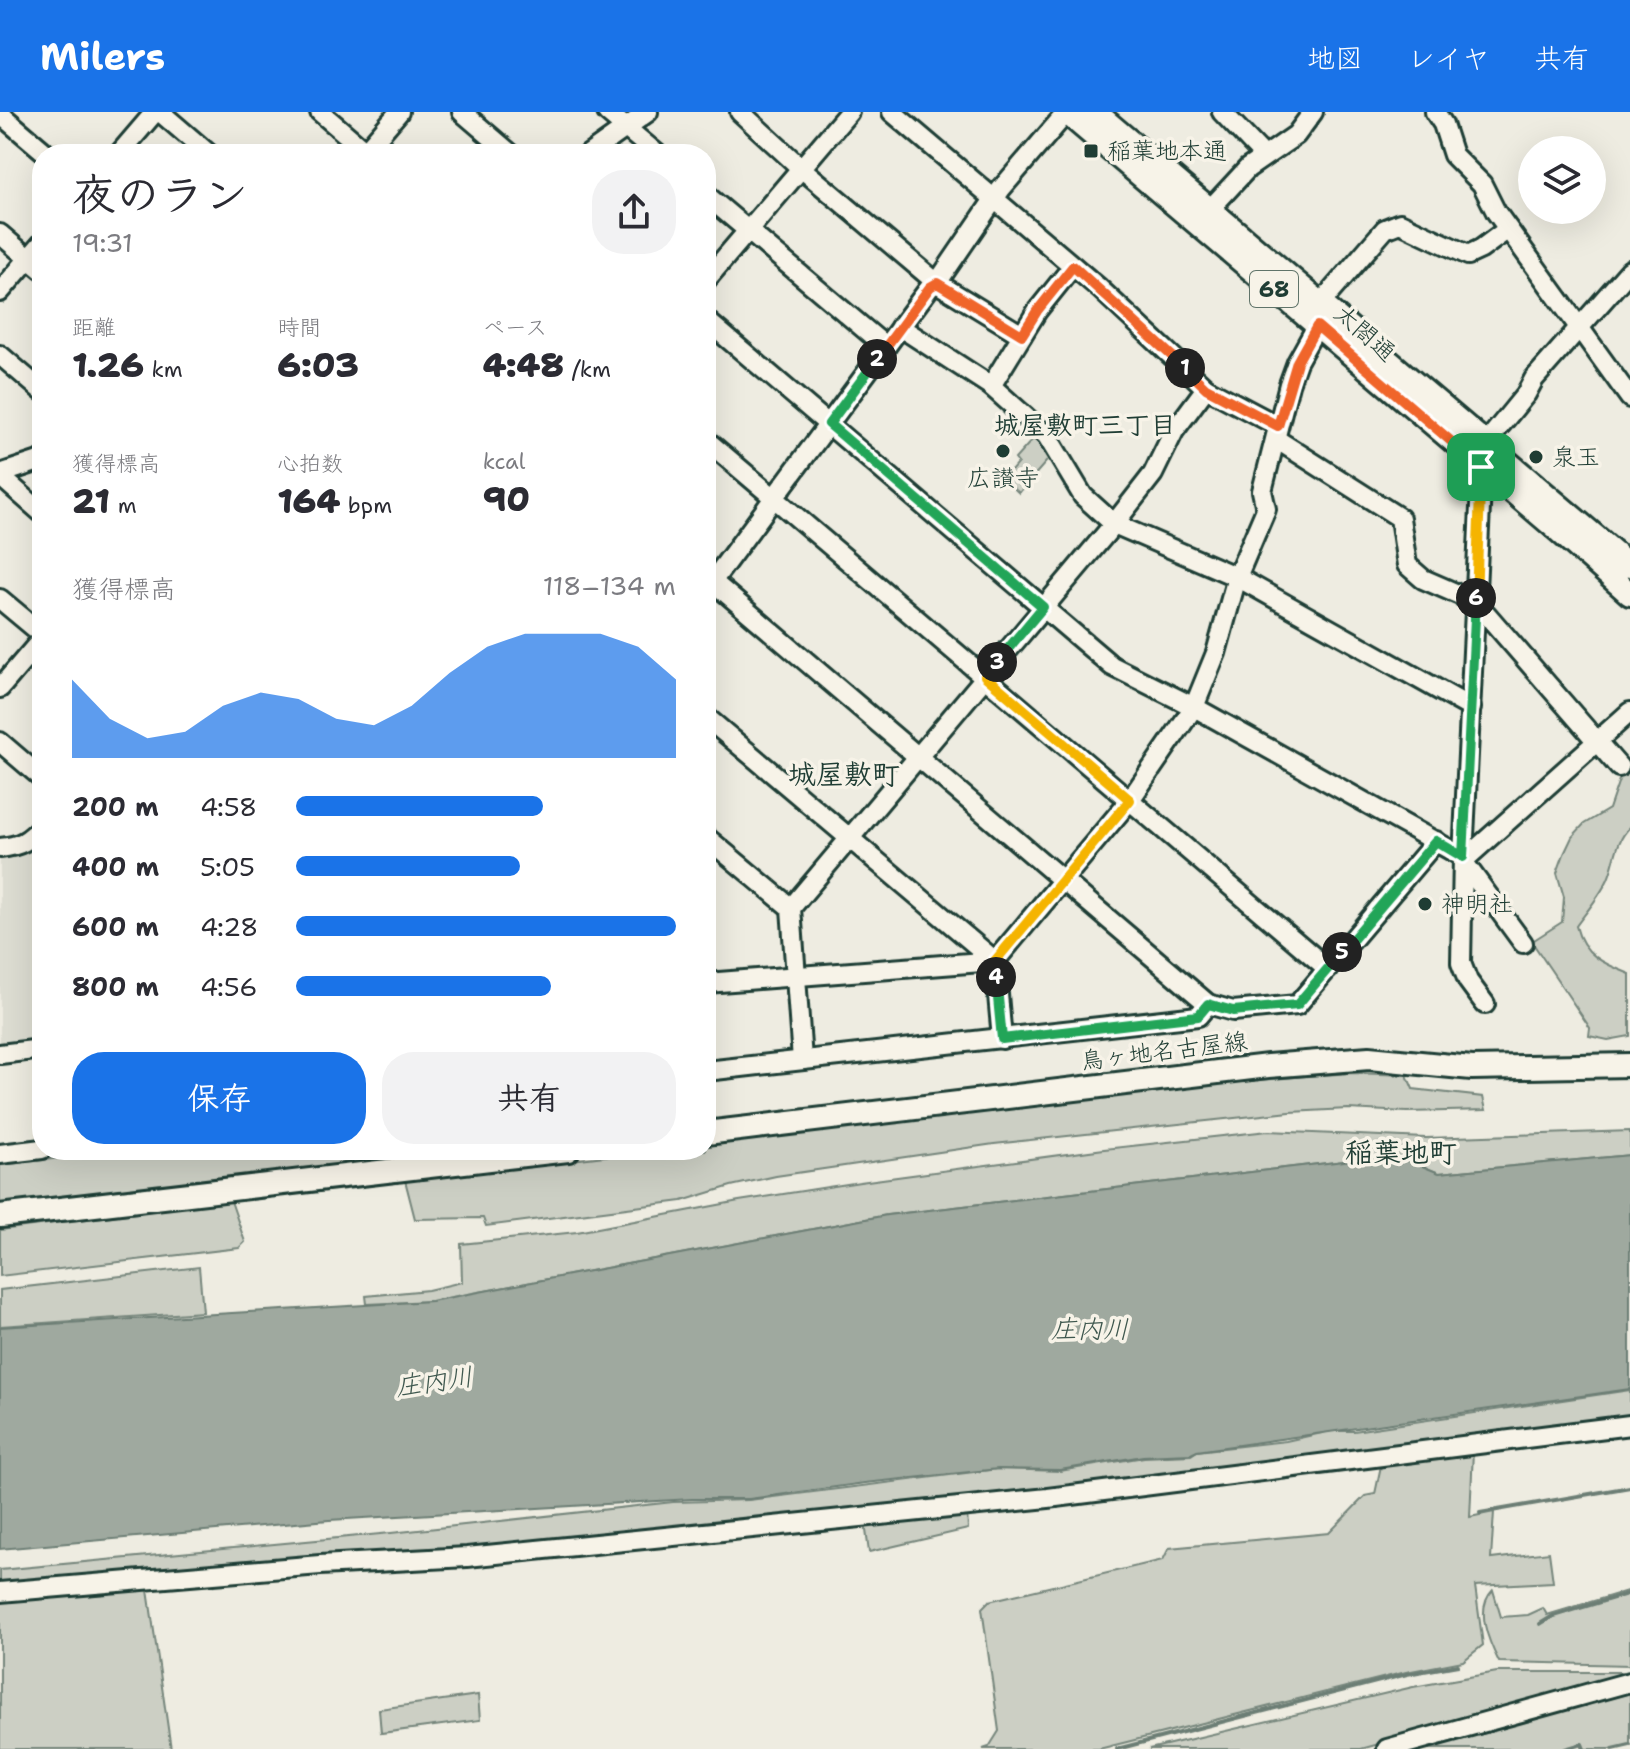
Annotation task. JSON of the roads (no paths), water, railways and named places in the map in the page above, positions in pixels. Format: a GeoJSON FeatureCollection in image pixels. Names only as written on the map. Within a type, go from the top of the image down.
{"type":"FeatureCollection","features":[{"type":"Feature","properties":{"kind":"main road","name":"太閤通"},"geometry":{"type":"LineString","coordinates":[[1067,112],[1630,594]]}},
{"type":"Feature","properties":{"kind":"main road","name":"太閤通"},"geometry":{"type":"LineString","coordinates":[[1095,112],[1630,566]]}},
{"type":"Feature","properties":{"kind":"main road"},"geometry":{"type":"LineString","coordinates":[[1558,1068],[1630,1050]]}},
{"type":"Feature","properties":{"kind":"main road","name":"鳥ヶ地名古屋線"},"geometry":{"type":"LineString","coordinates":[[716,1132],[1268,1066],[1369,1058],[1472,1068],[1630,1065]]}},
{"type":"Feature","properties":{"kind":"main road"},"geometry":{"type":"LineString","coordinates":[[0,1216],[482,1160]]}},
{"type":"Feature","properties":{"kind":"street"},"geometry":{"type":"LineString","coordinates":[[128,144],[157,112],[197,144]]}},
{"type":"Feature","properties":{"kind":"street"},"geometry":{"type":"LineString","coordinates":[[320,112],[356,144]]}},
{"type":"Feature","properties":{"kind":"street"},"geometry":{"type":"LineString","coordinates":[[373,144],[399,112]]}},
{"type":"Feature","properties":{"kind":"street"},"geometry":{"type":"LineString","coordinates":[[462,112],[499,144]]}},
{"type":"Feature","properties":{"kind":"street"},"geometry":{"type":"LineString","coordinates":[[607,112],[645,144]]}},
{"type":"Feature","properties":{"kind":"street"},"geometry":{"type":"LineString","coordinates":[[602,144],[648,112]]}},
{"type":"Feature","properties":{"kind":"street"},"geometry":{"type":"LineString","coordinates":[[740,112],[937,283],[1022,335]]}},
{"type":"Feature","properties":{"kind":"street"},"geometry":{"type":"LineString","coordinates":[[716,268],[849,112]]}},
{"type":"Feature","properties":{"kind":"street"},"geometry":{"type":"LineString","coordinates":[[892,112],[1073,266],[1206,388],[1225,396],[1400,518],[1407,565],[1423,579],[1476,602],[1619,767]]}},
{"type":"Feature","properties":{"kind":"street"},"geometry":{"type":"LineString","coordinates":[[716,573],[930,287],[937,283],[994,200],[1067,112]]}},
{"type":"Feature","properties":{"kind":"street"},"geometry":{"type":"LineString","coordinates":[[1222,112],[1264,156]]}},
{"type":"Feature","properties":{"kind":"street"},"geometry":{"type":"LineString","coordinates":[[1210,209],[1248,168],[1296,135],[1313,112]]}},
{"type":"Feature","properties":{"kind":"street"},"geometry":{"type":"LineString","coordinates":[[1435,112],[1443,124],[1453,155],[1482,184],[1508,229],[1630,398]]}},
{"type":"Feature","properties":{"kind":"street"},"geometry":{"type":"LineString","coordinates":[[0,114],[35,144]]}},
{"type":"Feature","properties":{"kind":"street"},"geometry":{"type":"LineString","coordinates":[[716,204],[886,347]]}},
{"type":"Feature","properties":{"kind":"street"},"geometry":{"type":"LineString","coordinates":[[1321,303],[1385,229],[1400,223],[1468,255],[1508,229]]}},
{"type":"Feature","properties":{"kind":"street"},"geometry":{"type":"LineString","coordinates":[[0,234],[32,261]]}},
{"type":"Feature","properties":{"kind":"street"},"geometry":{"type":"LineString","coordinates":[[0,292],[32,266]]}},
{"type":"Feature","properties":{"kind":"street"},"geometry":{"type":"LineString","coordinates":[[991,386],[1037,311],[1073,266]]}},
{"type":"Feature","properties":{"kind":"street"},"geometry":{"type":"LineString","coordinates":[[1485,1004],[1468,981],[1461,963],[1481,467],[1486,443],[1526,394],[1534,379],[1630,270]]}},
{"type":"Feature","properties":{"kind":"street"},"geometry":{"type":"LineString","coordinates":[[716,982],[995,961],[1130,800],[1194,707],[1216,653],[1237,577],[1266,509],[1262,491],[1297,362],[1317,326]]}},
{"type":"Feature","properties":{"kind":"street"},"geometry":{"type":"LineString","coordinates":[[900,327],[991,386],[1047,436],[1083,496],[1114,524],[1237,577],[1471,708]]}},
{"type":"Feature","properties":{"kind":"street"},"geometry":{"type":"LineString","coordinates":[[716,328],[1112,666],[1194,707],[1463,859],[1523,943]]}},
{"type":"Feature","properties":{"kind":"street"},"geometry":{"type":"LineString","coordinates":[[0,355],[32,382]]}},
{"type":"Feature","properties":{"kind":"street"},"geometry":{"type":"LineString","coordinates":[[802,1060],[791,908],[1114,524],[1153,474],[1174,431],[1206,388]]}},
{"type":"Feature","properties":{"kind":"street"},"geometry":{"type":"LineString","coordinates":[[716,448],[1328,969]]}},
{"type":"Feature","properties":{"kind":"street"},"geometry":{"type":"LineString","coordinates":[[32,464],[0,475],[32,504]]}},
{"type":"Feature","properties":{"kind":"street"},"geometry":{"type":"LineString","coordinates":[[716,590],[1208,1004],[1233,1011],[1297,1005],[1436,841]]}},
{"type":"Feature","properties":{"kind":"street"},"geometry":{"type":"LineString","coordinates":[[0,599],[32,628]]}},
{"type":"Feature","properties":{"kind":"street"},"geometry":{"type":"LineString","coordinates":[[0,688],[32,649]]}},
{"type":"Feature","properties":{"kind":"street"},"geometry":{"type":"LineString","coordinates":[[1463,859],[1630,712]]}},
{"type":"Feature","properties":{"kind":"street"},"geometry":{"type":"LineString","coordinates":[[716,725],[995,961],[1002,1039]]}},
{"type":"Feature","properties":{"kind":"street"},"geometry":{"type":"LineString","coordinates":[[0,742],[32,769]]}},
{"type":"Feature","properties":{"kind":"street"},"geometry":{"type":"LineString","coordinates":[[0,848],[19,846],[32,838]]}},
{"type":"Feature","properties":{"kind":"street"},"geometry":{"type":"LineString","coordinates":[[716,845],[791,908]]}},
{"type":"Feature","properties":{"kind":"street"},"geometry":{"type":"LineString","coordinates":[[716,1070],[1198,1016],[1208,1004]]}},
{"type":"Feature","properties":{"kind":"street"},"geometry":{"type":"LineString","coordinates":[[0,1054],[32,1050]]}},
{"type":"Feature","properties":{"kind":"street"},"geometry":{"type":"LineString","coordinates":[[0,1154],[32,1150]]}},
{"type":"Feature","properties":{"kind":"street"},"geometry":{"type":"LineString","coordinates":[[0,1592],[320,1565],[467,1557],[1048,1498],[1630,1425]]}},
{"type":"Feature","properties":{"kind":"street"},"geometry":{"type":"LineString","coordinates":[[1387,1749],[1630,1682]]}},
{"type":"Feature","properties":{"kind":"water","name":"庄内川"},"geometry":{"type":"Polygon","coordinates":[[[1395,1155],[1439,1173],[1630,1155],[1630,1389],[1191,1454],[1143,1456],[1060,1470],[998,1469],[749,1499],[692,1499],[329,1520],[0,1549],[0,1327],[431,1301],[887,1215],[1395,1155]]]}},
{"type":"Feature","properties":{"kind":"waterway"},"geometry":{"type":"LineString","coordinates":[[842,422],[864,393]]}},
{"type":"Feature","properties":{"kind":"waterway"},"geometry":{"type":"LineString","coordinates":[[786,498],[830,438]]}},
{"type":"Feature","properties":{"kind":"waterway"},"geometry":{"type":"LineString","coordinates":[[739,561],[778,509]]}},
{"type":"Feature","properties":{"kind":"waterway"},"geometry":{"type":"LineString","coordinates":[[1480,1513],[1630,1487]]}},
{"type":"Feature","properties":{"kind":"waterway"},"geometry":{"type":"LineString","coordinates":[[1540,1624],[1553,1616],[1630,1593]]}},
{"type":"Feature","properties":{"kind":"waterway"},"geometry":{"type":"LineString","coordinates":[[1117,1749],[1407,1674],[1458,1665]]}},
{"type":"Feature","properties":{"kind":"waterway"},"geometry":{"type":"LineString","coordinates":[[1565,1749],[1582,1744],[1584,1749]]}},
{"type":"Feature","properties":{"kind":"waterway"},"geometry":{"type":"LineString","coordinates":[[1613,1749],[1630,1745]]}},
{"type":"Feature","properties":{"kind":"place","name":"稲葉地本通"},"geometry":{"type":"Point","coordinates":[1091,151]}},
{"type":"Feature","properties":{"kind":"place","name":"広讃寺"},"geometry":{"type":"Point","coordinates":[1003,451]}},
{"type":"Feature","properties":{"kind":"place","name":"泉玉"},"geometry":{"type":"Point","coordinates":[1536,457]}},
{"type":"Feature","properties":{"kind":"place","name":"神明社"},"geometry":{"type":"Point","coordinates":[1425,904]}},
{"type":"Feature","properties":{"kind":"district","name":"城屋敷町三丁目"},"geometry":{"type":"Point","coordinates":[1085,424]}},
{"type":"Feature","properties":{"kind":"district","name":"城屋敷町"},"geometry":{"type":"Point","coordinates":[844,774]}},
{"type":"Feature","properties":{"kind":"district","name":"稲葉地町"},"geometry":{"type":"Point","coordinates":[1401,1152]}}]}
